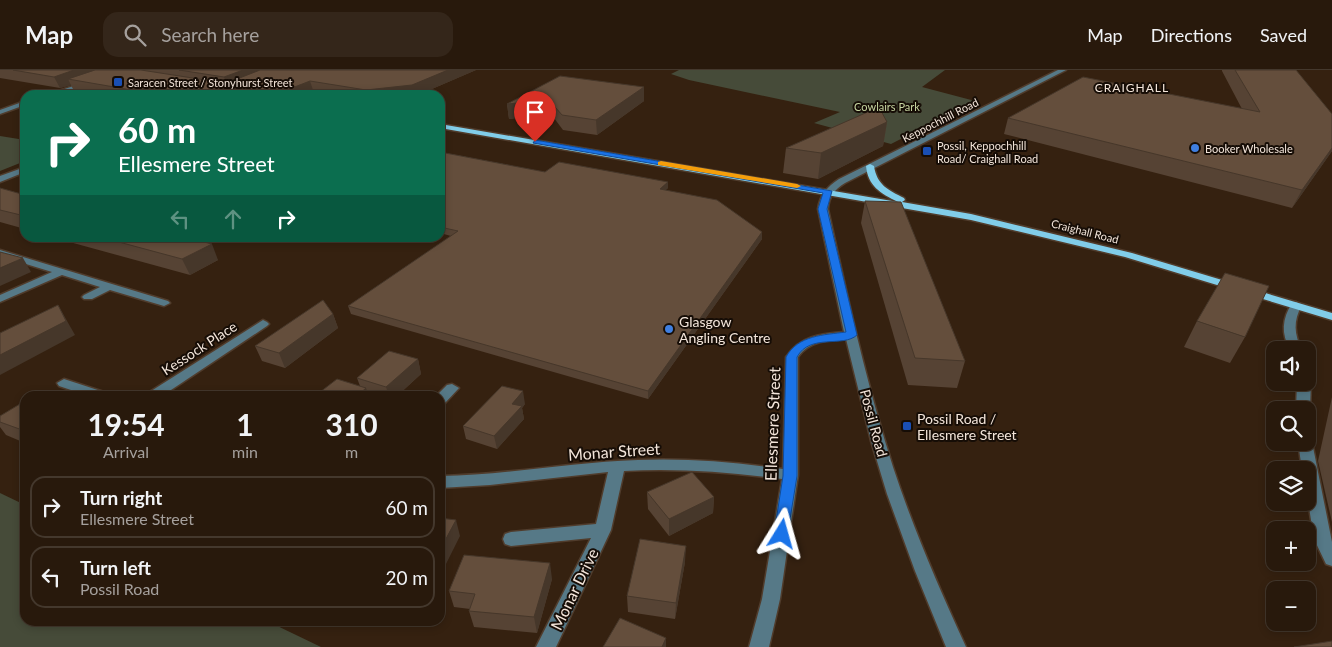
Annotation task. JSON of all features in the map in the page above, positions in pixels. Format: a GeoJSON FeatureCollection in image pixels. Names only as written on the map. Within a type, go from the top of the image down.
{"type":"FeatureCollection","features":[{"type":"Feature","properties":{"kind":"main road","name":"Craighall Road"},"geometry":{"type":"LineString","coordinates":[[445,127],[971,217],[1128,255],[1332,317]]}},
{"type":"Feature","properties":{"kind":"main road"},"geometry":{"type":"LineString","coordinates":[[870,166],[870,178],[875,186],[913,206]]}},
{"type":"Feature","properties":{"kind":"street","name":"Keppochhill Road"},"geometry":{"type":"LineString","coordinates":[[828,191],[870,166],[1062,70]]}},
{"type":"Feature","properties":{"kind":"street"},"geometry":{"type":"LineString","coordinates":[[65,90],[96,80]]}},
{"type":"Feature","properties":{"kind":"street"},"geometry":{"type":"LineString","coordinates":[[0,112],[20,106]]}},
{"type":"Feature","properties":{"kind":"street"},"geometry":{"type":"LineString","coordinates":[[0,179],[20,171]]}},
{"type":"Feature","properties":{"kind":"street","name":"Possil Road"},"geometry":{"type":"LineString","coordinates":[[828,191],[822,209],[882,451],[923,569],[956,647]]}},
{"type":"Feature","properties":{"kind":"street"},"geometry":{"type":"LineString","coordinates":[[0,254],[164,303]]}},
{"type":"Feature","properties":{"kind":"street"},"geometry":{"type":"LineString","coordinates":[[0,299],[61,272]]}},
{"type":"Feature","properties":{"kind":"street"},"geometry":{"type":"LineString","coordinates":[[88,297],[108,287]]}},
{"type":"Feature","properties":{"kind":"street"},"geometry":{"type":"LineString","coordinates":[[1292,341],[1288,331],[1289,322],[1296,305]]}},
{"type":"Feature","properties":{"kind":"street","name":"Kessock Place"},"geometry":{"type":"LineString","coordinates":[[161,391],[263,324]]}},
{"type":"Feature","properties":{"kind":"street","name":"Ellesmere Street"},"geometry":{"type":"LineString","coordinates":[[759,647],[770,599],[790,476],[792,357],[795,350],[814,340],[852,335]]}},
{"type":"Feature","properties":{"kind":"street"},"geometry":{"type":"LineString","coordinates":[[64,383],[87,391]]}},
{"type":"Feature","properties":{"kind":"street"},"geometry":{"type":"LineString","coordinates":[[445,395],[452,388]]}},
{"type":"Feature","properties":{"kind":"street"},"geometry":{"type":"LineString","coordinates":[[1307,451],[1322,539],[1332,559]]}},
{"type":"Feature","properties":{"kind":"street","name":"Monar Street"},"geometry":{"type":"LineString","coordinates":[[445,482],[503,480],[617,467],[667,464],[729,466],[790,476]]}},
{"type":"Feature","properties":{"kind":"street","name":"Monar Drive"},"geometry":{"type":"LineString","coordinates":[[546,647],[603,530],[617,467]]}},
{"type":"Feature","properties":{"kind":"street","name":"Monar Drive"},"geometry":{"type":"LineString","coordinates":[[511,539],[603,530]]}},
{"type":"Feature","properties":{"kind":"green space","name":"Cowlairs Park"},"geometry":{"type":"Polygon","coordinates":[[[679,70],[945,70],[922,87],[975,101],[891,144],[814,123],[840,112],[689,80],[671,74],[679,70]]]}},
{"type":"Feature","properties":{"kind":"green space"},"geometry":{"type":"Polygon","coordinates":[[[0,136],[20,139],[20,163],[0,171],[0,136]]]}},
{"type":"Feature","properties":{"kind":"green space"},"geometry":{"type":"Polygon","coordinates":[[[0,493],[20,503],[20,626],[277,626],[321,647],[0,647],[0,493]]]}},
{"type":"Feature","properties":{"kind":"building"},"geometry":{"type":"Polygon","coordinates":[[[13,70],[74,70],[54,77],[13,70]]]}},
{"type":"Feature","properties":{"kind":"building"},"geometry":{"type":"Polygon","coordinates":[[[95,70],[141,70],[212,81],[213,85],[251,85],[251,81],[237,79],[260,70],[448,70],[412,85],[366,90],[310,81],[287,90],[131,90],[68,79],[95,70]]]}},
{"type":"Feature","properties":{"kind":"building"},"geometry":{"type":"Polygon","coordinates":[[[179,70],[243,70],[224,77],[179,70]]]}},
{"type":"Feature","properties":{"kind":"building","name":"Booker Wholesale"},"geometry":{"type":"Polygon","coordinates":[[[1235,70],[1296,70],[1332,114],[1332,148],[1302,190],[1008,118],[1083,77],[1260,112],[1235,70]]]}},
{"type":"Feature","properties":{"kind":"building"},"geometry":{"type":"Polygon","coordinates":[[[560,76],[644,87],[596,120],[562,115],[549,100],[507,104],[560,76]]]}},
{"type":"Feature","properties":{"kind":"building"},"geometry":{"type":"Polygon","coordinates":[[[879,107],[887,122],[821,153],[786,148],[879,107]]]}},
{"type":"Feature","properties":{"kind":"building"},"geometry":{"type":"Polygon","coordinates":[[[445,153],[545,172],[559,162],[668,182],[660,189],[717,200],[762,232],[648,391],[348,306],[442,242],[445,242],[445,240],[458,231],[445,228],[445,153]]]}},
{"type":"Feature","properties":{"kind":"building"},"geometry":{"type":"Polygon","coordinates":[[[0,188],[20,194],[20,215],[0,210],[0,188]]]}},
{"type":"Feature","properties":{"kind":"building"},"geometry":{"type":"Polygon","coordinates":[[[865,201],[901,202],[965,361],[915,358],[865,201]]]}},
{"type":"Feature","properties":{"kind":"building"},"geometry":{"type":"Polygon","coordinates":[[[119,242],[204,242],[212,244],[182,259],[119,242]]]}},
{"type":"Feature","properties":{"kind":"building"},"geometry":{"type":"Polygon","coordinates":[[[0,252],[23,258],[0,268],[0,252]]]}},
{"type":"Feature","properties":{"kind":"building"},"geometry":{"type":"Polygon","coordinates":[[[1225,273],[1269,286],[1245,337],[1197,321],[1225,273]]]}},
{"type":"Feature","properties":{"kind":"building"},"geometry":{"type":"Polygon","coordinates":[[[323,300],[333,314],[279,353],[255,346],[323,300]]]}},
{"type":"Feature","properties":{"kind":"building"},"geometry":{"type":"Polygon","coordinates":[[[58,305],[66,321],[0,355],[0,333],[58,305]]]}},
{"type":"Feature","properties":{"kind":"building"},"geometry":{"type":"Polygon","coordinates":[[[389,351],[418,359],[386,387],[357,378],[389,351]]]}},
{"type":"Feature","properties":{"kind":"building"},"geometry":{"type":"Polygon","coordinates":[[[337,379],[366,388],[363,391],[321,391],[337,379]]]}},
{"type":"Feature","properties":{"kind":"building"},"geometry":{"type":"Polygon","coordinates":[[[502,386],[523,391],[512,404],[522,406],[494,436],[463,426],[502,386]]]}},
{"type":"Feature","properties":{"kind":"building"},"geometry":{"type":"Polygon","coordinates":[[[20,404],[20,429],[0,422],[0,416],[20,404]]]}},
{"type":"Feature","properties":{"kind":"building"},"geometry":{"type":"Polygon","coordinates":[[[692,472],[714,497],[669,519],[647,492],[692,472]]]}},
{"type":"Feature","properties":{"kind":"building"},"geometry":{"type":"Polygon","coordinates":[[[445,519],[456,520],[445,541],[445,519]]]}},
{"type":"Feature","properties":{"kind":"building"},"geometry":{"type":"Polygon","coordinates":[[[640,539],[686,546],[676,603],[627,596],[640,539]]]}},
{"type":"Feature","properties":{"kind":"building"},"geometry":{"type":"Polygon","coordinates":[[[464,555],[550,563],[534,617],[469,611],[475,594],[449,591],[464,555]]]}},
{"type":"Feature","properties":{"kind":"building"},"geometry":{"type":"Polygon","coordinates":[[[620,618],[666,638],[662,647],[603,647],[620,618]]]}},
{"type":"Feature","properties":{"kind":"building"},"geometry":{"type":"Polygon","coordinates":[[[1332,641],[1332,647],[1294,647],[1332,641]]]}},
{"type":"Feature","properties":{"kind":"slow traffic"},"geometry":{"type":"LineString","coordinates":[[661,164],[797,186]]}},
{"type":"Feature","properties":{"kind":"place","name":"Saracen Street / Stonyhurst Street"},"geometry":{"type":"Point","coordinates":[118,82]}},
{"type":"Feature","properties":{"kind":"place","name":"Booker Wholesale"},"geometry":{"type":"Point","coordinates":[1195,148]}},
{"type":"Feature","properties":{"kind":"place","name":"Possil, Keppochhill Road/ Craighall Road"},"geometry":{"type":"Point","coordinates":[927,151]}},
{"type":"Feature","properties":{"kind":"place","name":"Glasgow Angling Centre"},"geometry":{"type":"Point","coordinates":[669,329]}},
{"type":"Feature","properties":{"kind":"place","name":"Possil Road / Ellesmere Street"},"geometry":{"type":"Point","coordinates":[907,426]}},
{"type":"Feature","properties":{"kind":"district","name":"CRAIGHALL"},"geometry":{"type":"Point","coordinates":[1132,87]}},
{"type":"Feature","properties":{"kind":"route"},"geometry":{"type":"LineString","coordinates":[[535,142],[828,191],[824,197],[822,209],[852,335],[814,340],[795,350],[792,357],[790,476],[782,534]]}}]}
